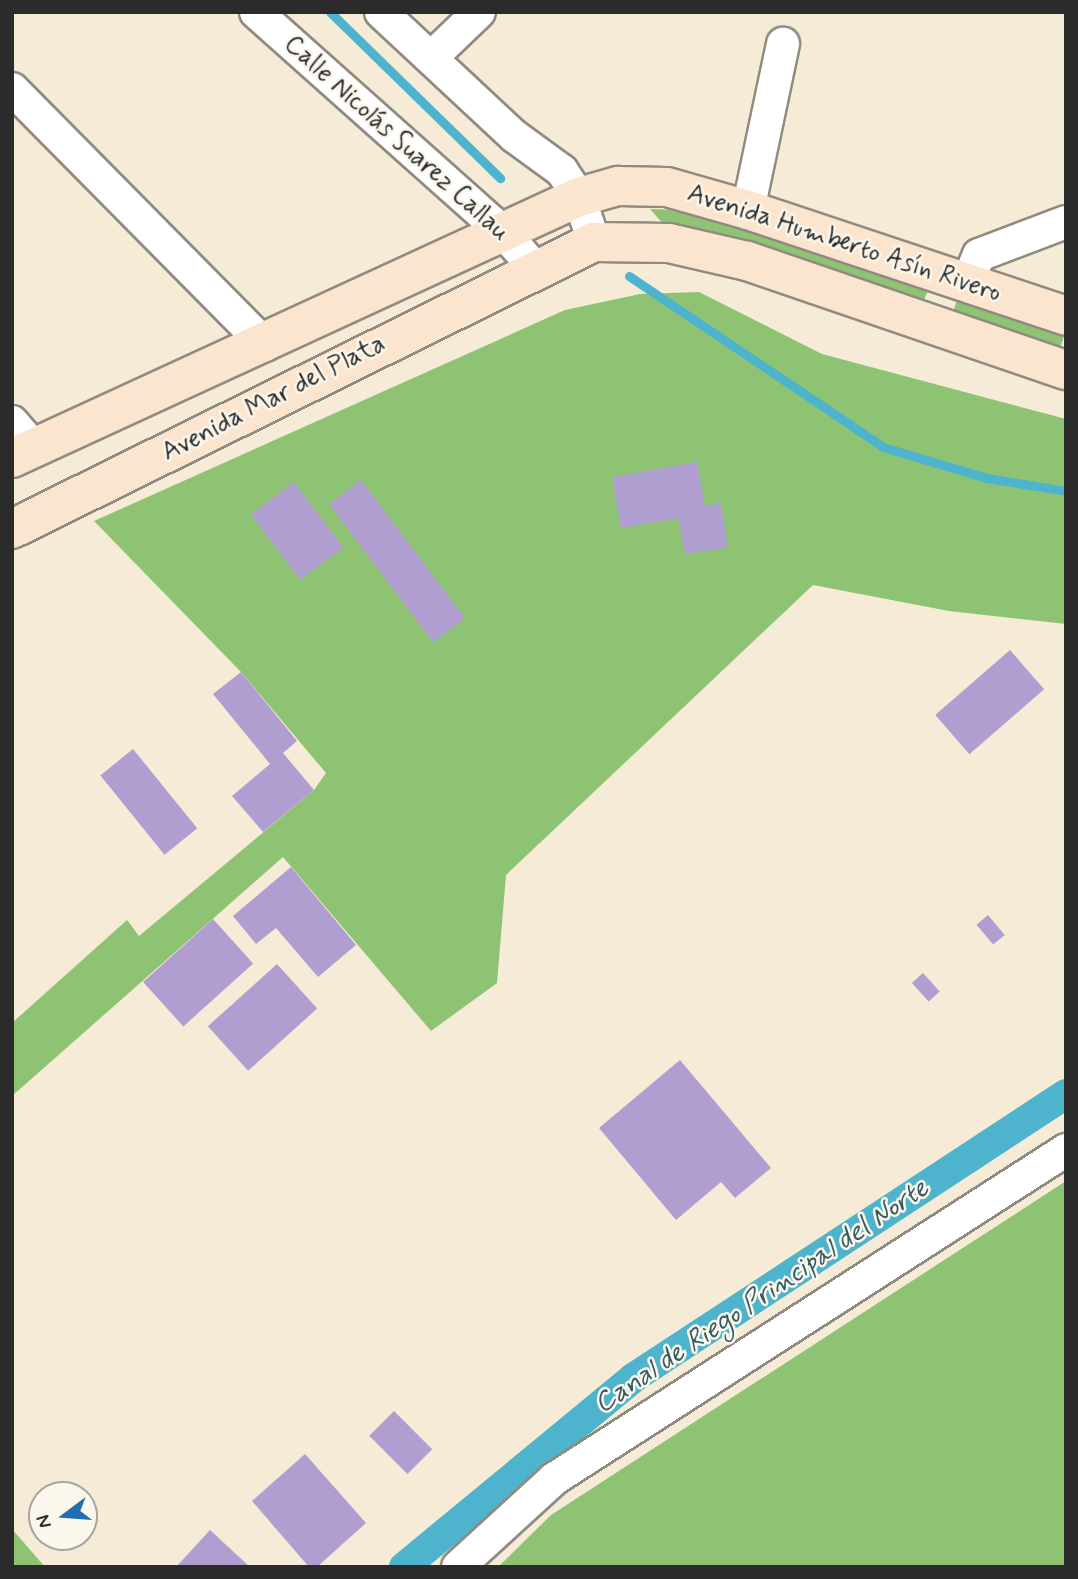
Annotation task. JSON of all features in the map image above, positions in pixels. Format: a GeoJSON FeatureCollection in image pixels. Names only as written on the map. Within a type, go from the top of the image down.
{"type":"FeatureCollection","features":[{"type":"Feature","properties":{"kind":"street","name":"Calle Nicolás Suarez Callau"},"geometry":{"type":"LineString","coordinates":[[256,12],[503,232],[535,268]]}},
{"type":"Feature","properties":{"kind":"street"},"geometry":{"type":"LineString","coordinates":[[381,12],[514,136],[562,171],[579,197],[594,242]]}},
{"type":"Feature","properties":{"kind":"street"},"geometry":{"type":"LineString","coordinates":[[432,57],[479,12]]}},
{"type":"Feature","properties":{"kind":"street"},"geometry":{"type":"LineString","coordinates":[[748,210],[783,44]]}},
{"type":"Feature","properties":{"kind":"street"},"geometry":{"type":"LineString","coordinates":[[12,89],[265,345]]}},
{"type":"Feature","properties":{"kind":"street","name":"Avenida Humberto Asín Rivero"},"geometry":{"type":"LineString","coordinates":[[503,232],[579,197],[618,186],[667,187],[748,210],[1066,316]]}},
{"type":"Feature","properties":{"kind":"street"},"geometry":{"type":"LineString","coordinates":[[932,323],[956,280],[979,255],[1066,222]]}},
{"type":"Feature","properties":{"kind":"street","name":"Avenida Mar del Plata"},"geometry":{"type":"LineString","coordinates":[[20,443],[265,345],[503,232]]}},
{"type":"Feature","properties":{"kind":"street","name":"Avenida Humberto Asín Rivero"},"geometry":{"type":"LineString","coordinates":[[535,268],[594,242],[669,243],[747,261],[1066,370]]}},
{"type":"Feature","properties":{"kind":"street","name":"Avenida Mar del Plata"},"geometry":{"type":"LineString","coordinates":[[12,529],[535,268]]}},
{"type":"Feature","properties":{"kind":"street"},"geometry":{"type":"LineString","coordinates":[[458,1567],[554,1479],[1066,1150]]}},
{"type":"Feature","properties":{"kind":"green space"},"geometry":{"type":"Polygon","coordinates":[[[650,209],[681,210],[928,291],[921,306],[663,224],[650,209]]]}},
{"type":"Feature","properties":{"kind":"green space"},"geometry":{"type":"Polygon","coordinates":[[[699,292],[822,354],[1066,419],[1066,624],[949,611],[813,585],[506,875],[497,983],[431,1031],[283,857],[12,1096],[12,1023],[127,920],[139,936],[314,790],[326,773],[241,672],[94,521],[565,310],[640,294],[699,292]]]}},
{"type":"Feature","properties":{"kind":"green space"},"geometry":{"type":"Polygon","coordinates":[[[958,296],[1066,329],[1060,348],[952,315],[958,296]]]}},
{"type":"Feature","properties":{"kind":"green space"},"geometry":{"type":"Polygon","coordinates":[[[1066,1181],[1066,1567],[498,1567],[551,1515],[1066,1181]]]}},
{"type":"Feature","properties":{"kind":"green space"},"geometry":{"type":"Polygon","coordinates":[[[12,1529],[28,1547],[28,1551],[31,1551],[45,1567],[12,1567],[12,1529]]]}},
{"type":"Feature","properties":{"kind":"building"},"geometry":{"type":"Polygon","coordinates":[[[697,462],[705,506],[721,503],[728,547],[685,554],[678,518],[621,528],[612,477],[697,462]]]}},
{"type":"Feature","properties":{"kind":"building"},"geometry":{"type":"Polygon","coordinates":[[[361,480],[465,618],[433,642],[329,504],[361,480]]]}},
{"type":"Feature","properties":{"kind":"building"},"geometry":{"type":"Polygon","coordinates":[[[294,482],[343,547],[300,580],[251,514],[294,482]]]}},
{"type":"Feature","properties":{"kind":"building"},"geometry":{"type":"Polygon","coordinates":[[[1010,650],[1044,689],[969,754],[935,715],[1010,650]]]}},
{"type":"Feature","properties":{"kind":"building"},"geometry":{"type":"Polygon","coordinates":[[[241,672],[297,741],[283,753],[314,790],[263,832],[232,796],[270,764],[213,694],[241,672]]]}},
{"type":"Feature","properties":{"kind":"building"},"geometry":{"type":"Polygon","coordinates":[[[133,749],[197,828],[165,855],[100,775],[133,749]]]}},
{"type":"Feature","properties":{"kind":"building"},"geometry":{"type":"Polygon","coordinates":[[[291,867],[356,945],[318,977],[276,928],[256,944],[233,916],[291,867]]]}},
{"type":"Feature","properties":{"kind":"building"},"geometry":{"type":"Polygon","coordinates":[[[988,915],[1005,935],[993,945],[977,925],[988,915]]]}},
{"type":"Feature","properties":{"kind":"building"},"geometry":{"type":"Polygon","coordinates":[[[213,919],[253,964],[183,1026],[143,982],[213,919]]]}},
{"type":"Feature","properties":{"kind":"building"},"geometry":{"type":"Polygon","coordinates":[[[277,964],[317,1009],[248,1071],[208,1026],[277,964]]]}},
{"type":"Feature","properties":{"kind":"building"},"geometry":{"type":"Polygon","coordinates":[[[923,973],[940,992],[929,1002],[912,983],[923,973]]]}},
{"type":"Feature","properties":{"kind":"building"},"geometry":{"type":"Polygon","coordinates":[[[680,1060],[771,1168],[735,1198],[721,1182],[676,1220],[599,1128],[680,1060]]]}},
{"type":"Feature","properties":{"kind":"building"},"geometry":{"type":"Polygon","coordinates":[[[394,1411],[432,1449],[407,1474],[369,1436],[394,1411]]]}},
{"type":"Feature","properties":{"kind":"building"},"geometry":{"type":"Polygon","coordinates":[[[305,1454],[366,1523],[317,1567],[309,1567],[252,1501],[305,1454]]]}},
{"type":"Feature","properties":{"kind":"building"},"geometry":{"type":"Polygon","coordinates":[[[210,1530],[250,1567],[176,1567],[210,1530]]]}},
{"type":"Feature","properties":{"kind":"waterway"},"geometry":{"type":"LineString","coordinates":[[330,12],[500,178]]}},
{"type":"Feature","properties":{"kind":"waterway"},"geometry":{"type":"LineString","coordinates":[[629,276],[883,447],[987,478],[1066,491]]}},
{"type":"Feature","properties":{"kind":"waterway","name":"Canal de Riego Principal del Norte"},"geometry":{"type":"LineString","coordinates":[[404,1567],[633,1378],[1066,1094]]}}]}
